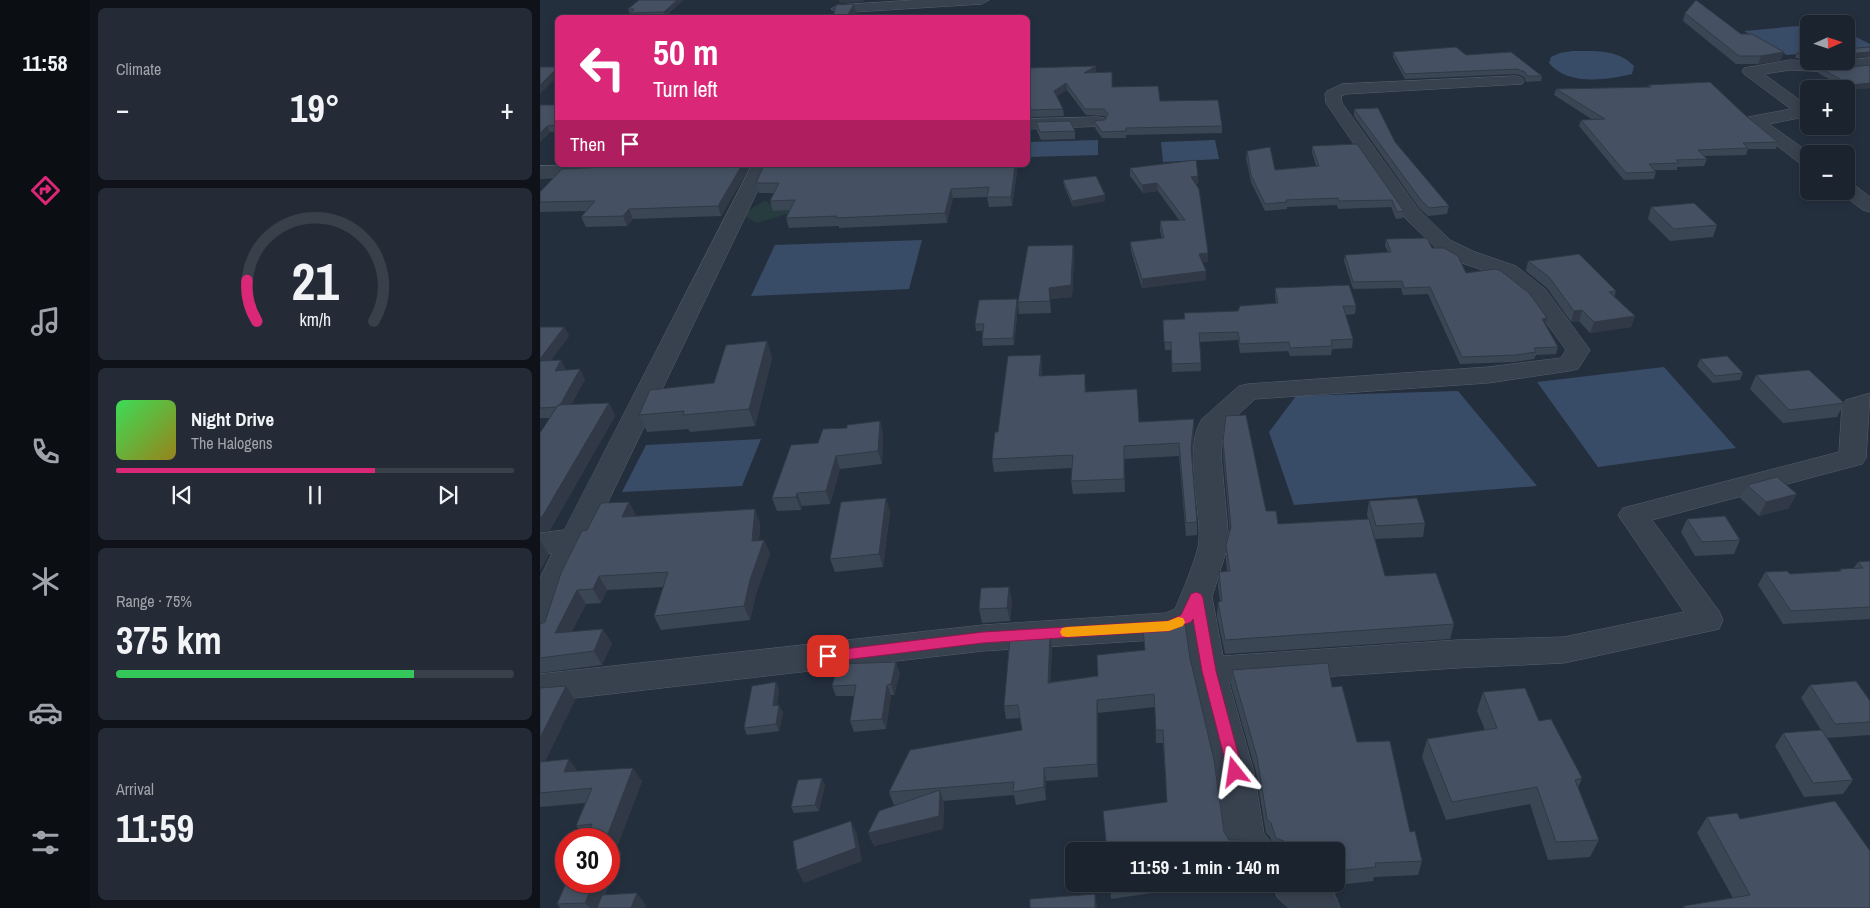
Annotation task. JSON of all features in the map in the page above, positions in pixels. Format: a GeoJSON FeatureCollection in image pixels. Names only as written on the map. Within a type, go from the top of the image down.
{"type":"FeatureCollection","features":[{"type":"Feature","properties":{"kind":"street"},"geometry":{"type":"LineString","coordinates":[[838,9],[982,0]]}},
{"type":"Feature","properties":{"kind":"street"},"geometry":{"type":"LineString","coordinates":[[1800,154],[1754,121],[1805,112],[1750,71],[1771,67],[1832,67],[1870,63]]}},
{"type":"Feature","properties":{"kind":"street"},"geometry":{"type":"LineString","coordinates":[[540,688],[983,638],[1169,626],[1186,618],[1196,598],[1214,542],[1207,455],[1211,425],[1248,392],[1488,375],[1569,364],[1578,350],[1536,294],[1508,271],[1468,257],[1443,244],[1412,214],[1334,103],[1333,94],[1342,89],[1516,82]]}},
{"type":"Feature","properties":{"kind":"street"},"geometry":{"type":"LineString","coordinates":[[1030,124],[1098,122]]}},
{"type":"Feature","properties":{"kind":"street"},"geometry":{"type":"LineString","coordinates":[[540,626],[552,585],[760,167]]}},
{"type":"Feature","properties":{"kind":"street"},"geometry":{"type":"LineString","coordinates":[[540,172],[617,169]]}},
{"type":"Feature","properties":{"kind":"street"},"geometry":{"type":"LineString","coordinates":[[1855,195],[1870,206]]}},
{"type":"Feature","properties":{"kind":"street"},"geometry":{"type":"LineString","coordinates":[[1209,671],[1457,654],[1564,650],[1707,620],[1633,515],[1852,458],[1855,406],[1870,401]]}},
{"type":"Feature","properties":{"kind":"street"},"geometry":{"type":"LineString","coordinates":[[540,544],[575,540]]}},
{"type":"Feature","properties":{"kind":"street"},"geometry":{"type":"LineString","coordinates":[[1196,598],[1209,671],[1235,772],[1246,842]]}},
{"type":"Feature","properties":{"kind":"street"},"geometry":{"type":"LineString","coordinates":[[1301,892],[1319,908]]}},
{"type":"Feature","properties":{"kind":"green space"},"geometry":{"type":"Polygon","coordinates":[[[766,200],[771,206],[801,200],[800,210],[757,223],[742,214],[766,200]]]}},
{"type":"Feature","properties":{"kind":"water"},"geometry":{"type":"Polygon","coordinates":[[[1800,26],[1800,54],[1787,55],[1744,31],[1800,26]]]}},
{"type":"Feature","properties":{"kind":"water"},"geometry":{"type":"Polygon","coordinates":[[[1855,36],[1870,44],[1870,47],[1855,48],[1855,36]]]}},
{"type":"Feature","properties":{"kind":"water"},"geometry":{"type":"Polygon","coordinates":[[[1573,51],[1606,52],[1621,56],[1634,66],[1632,74],[1599,79],[1577,78],[1566,75],[1549,63],[1551,57],[1573,51]]]}},
{"type":"Feature","properties":{"kind":"water"},"geometry":{"type":"Polygon","coordinates":[[[1098,140],[1098,155],[1030,157],[1030,142],[1098,140]]]}},
{"type":"Feature","properties":{"kind":"water"},"geometry":{"type":"Polygon","coordinates":[[[1215,140],[1219,159],[1163,162],[1161,142],[1215,140]]]}},
{"type":"Feature","properties":{"kind":"water"},"geometry":{"type":"Polygon","coordinates":[[[922,240],[909,289],[751,296],[775,245],[922,240]]]}},
{"type":"Feature","properties":{"kind":"water"},"geometry":{"type":"Polygon","coordinates":[[[1664,367],[1736,448],[1598,467],[1537,382],[1664,367]]]}},
{"type":"Feature","properties":{"kind":"water"},"geometry":{"type":"Polygon","coordinates":[[[1458,391],[1537,486],[1294,505],[1269,432],[1296,396],[1458,391]]]}},
{"type":"Feature","properties":{"kind":"water"},"geometry":{"type":"Polygon","coordinates":[[[761,439],[742,486],[622,492],[646,445],[761,439]]]}},
{"type":"Feature","properties":{"kind":"building"},"geometry":{"type":"Polygon","coordinates":[[[639,0],[677,0],[664,12],[631,13],[634,9],[628,9],[639,0]]]}},
{"type":"Feature","properties":{"kind":"building"},"geometry":{"type":"Polygon","coordinates":[[[1696,0],[1741,34],[1752,34],[1784,52],[1761,56],[1739,56],[1685,13],[1696,0]]]}},
{"type":"Feature","properties":{"kind":"building"},"geometry":{"type":"Polygon","coordinates":[[[854,4],[848,15],[834,15],[836,5],[854,4]]]}},
{"type":"Feature","properties":{"kind":"building"},"geometry":{"type":"Polygon","coordinates":[[[1456,47],[1466,55],[1511,52],[1542,76],[1527,76],[1525,72],[1517,69],[1405,74],[1393,52],[1456,47]]]}},
{"type":"Feature","properties":{"kind":"building"},"geometry":{"type":"Polygon","coordinates":[[[1870,47],[1870,52],[1855,53],[1855,48],[1870,47]]]}},
{"type":"Feature","properties":{"kind":"building"},"geometry":{"type":"Polygon","coordinates":[[[1870,65],[1870,83],[1855,85],[1855,80],[1842,80],[1824,70],[1855,70],[1855,67],[1870,65]]]}},
{"type":"Feature","properties":{"kind":"building"},"geometry":{"type":"Polygon","coordinates":[[[1096,66],[1084,73],[1112,72],[1112,87],[1158,86],[1160,101],[1218,100],[1222,126],[1126,128],[1126,131],[1102,132],[1094,121],[1105,120],[1108,114],[1104,109],[1085,109],[1066,83],[1054,91],[1063,109],[1030,110],[1030,68],[1096,66]]]}},
{"type":"Feature","properties":{"kind":"building"},"geometry":{"type":"Polygon","coordinates":[[[540,67],[555,67],[555,70],[540,85],[540,67]]]}},
{"type":"Feature","properties":{"kind":"building"},"geometry":{"type":"Polygon","coordinates":[[[1710,82],[1746,116],[1778,142],[1743,143],[1748,148],[1698,150],[1707,159],[1676,160],[1679,163],[1649,164],[1656,172],[1626,173],[1581,120],[1605,119],[1556,89],[1651,87],[1649,85],[1710,82]]]}},
{"type":"Feature","properties":{"kind":"building"},"geometry":{"type":"Polygon","coordinates":[[[540,105],[555,105],[555,125],[547,126],[540,133],[540,105]]]}},
{"type":"Feature","properties":{"kind":"building"},"geometry":{"type":"Polygon","coordinates":[[[1378,108],[1395,142],[1449,206],[1429,208],[1421,200],[1354,109],[1378,108]]]}},
{"type":"Feature","properties":{"kind":"building"},"geometry":{"type":"Polygon","coordinates":[[[1070,121],[1075,131],[1040,132],[1036,122],[1070,121]]]}},
{"type":"Feature","properties":{"kind":"building"},"geometry":{"type":"Polygon","coordinates":[[[1357,144],[1404,211],[1397,212],[1392,200],[1339,201],[1338,198],[1286,200],[1287,202],[1265,204],[1251,175],[1247,151],[1270,147],[1275,170],[1319,166],[1312,146],[1357,144]]]}},
{"type":"Feature","properties":{"kind":"building"},"geometry":{"type":"Polygon","coordinates":[[[1196,160],[1198,176],[1191,177],[1199,189],[1208,253],[1199,254],[1206,271],[1142,279],[1130,242],[1164,238],[1160,221],[1185,220],[1157,183],[1142,185],[1130,168],[1196,160]]]}},
{"type":"Feature","properties":{"kind":"building"},"geometry":{"type":"Polygon","coordinates":[[[741,167],[718,206],[629,209],[623,216],[581,217],[595,201],[540,202],[540,192],[562,169],[741,167]]]}},
{"type":"Feature","properties":{"kind":"building"},"geometry":{"type":"Polygon","coordinates":[[[763,167],[1015,167],[1011,197],[987,197],[989,187],[951,189],[945,213],[836,218],[837,216],[786,218],[795,200],[770,201],[779,183],[756,183],[763,167]]]}},
{"type":"Feature","properties":{"kind":"building"},"geometry":{"type":"Polygon","coordinates":[[[1096,176],[1105,195],[1072,201],[1063,180],[1096,176]]]}},
{"type":"Feature","properties":{"kind":"building"},"geometry":{"type":"Polygon","coordinates":[[[1694,203],[1717,225],[1674,229],[1651,207],[1694,203]]]}},
{"type":"Feature","properties":{"kind":"building"},"geometry":{"type":"Polygon","coordinates":[[[1427,238],[1432,248],[1444,248],[1458,256],[1466,273],[1495,269],[1501,271],[1529,293],[1547,318],[1542,319],[1558,347],[1534,348],[1536,352],[1516,355],[1462,357],[1430,287],[1404,288],[1402,281],[1353,282],[1345,255],[1391,252],[1386,239],[1427,238]]]}},
{"type":"Feature","properties":{"kind":"building"},"geometry":{"type":"Polygon","coordinates":[[[1073,245],[1071,285],[1049,288],[1050,301],[1018,302],[1028,246],[1073,245]]]}},
{"type":"Feature","properties":{"kind":"building"},"geometry":{"type":"Polygon","coordinates":[[[1579,254],[1616,291],[1609,292],[1635,316],[1594,322],[1582,310],[1574,311],[1549,277],[1528,261],[1579,254]]]}},
{"type":"Feature","properties":{"kind":"building"},"geometry":{"type":"Polygon","coordinates":[[[1349,285],[1356,306],[1343,306],[1353,339],[1331,340],[1332,346],[1290,348],[1289,342],[1240,344],[1238,332],[1199,333],[1201,363],[1172,364],[1171,342],[1164,342],[1163,320],[1185,319],[1184,313],[1238,311],[1240,306],[1278,303],[1275,288],[1349,285]]]}},
{"type":"Feature","properties":{"kind":"building"},"geometry":{"type":"Polygon","coordinates":[[[1017,299],[1013,338],[982,339],[984,324],[975,324],[979,300],[1017,299]]]}},
{"type":"Feature","properties":{"kind":"building"},"geometry":{"type":"Polygon","coordinates":[[[540,327],[564,327],[540,359],[540,327]]]}},
{"type":"Feature","properties":{"kind":"building"},"geometry":{"type":"Polygon","coordinates":[[[767,341],[749,409],[683,415],[684,411],[639,415],[650,390],[714,383],[726,345],[767,341]]]}},
{"type":"Feature","properties":{"kind":"building"},"geometry":{"type":"Polygon","coordinates":[[[1041,355],[1039,376],[1085,374],[1085,392],[1137,389],[1139,422],[1194,419],[1191,448],[1197,522],[1186,523],[1179,443],[1124,446],[1124,479],[1071,481],[1073,455],[992,459],[995,432],[998,432],[1008,356],[1041,355]]]}},
{"type":"Feature","properties":{"kind":"building"},"geometry":{"type":"Polygon","coordinates":[[[1727,356],[1743,373],[1715,376],[1700,359],[1727,356]]]}},
{"type":"Feature","properties":{"kind":"building"},"geometry":{"type":"Polygon","coordinates":[[[561,360],[555,371],[580,369],[560,405],[557,407],[540,408],[540,361],[561,360]]]}},
{"type":"Feature","properties":{"kind":"building"},"geometry":{"type":"Polygon","coordinates":[[[1809,370],[1844,403],[1789,410],[1756,375],[1809,370]]]}},
{"type":"Feature","properties":{"kind":"building"},"geometry":{"type":"Polygon","coordinates":[[[609,403],[542,517],[540,517],[540,433],[558,405],[609,403]]]}},
{"type":"Feature","properties":{"kind":"building"},"geometry":{"type":"Polygon","coordinates":[[[1246,415],[1266,511],[1276,511],[1278,524],[1369,519],[1385,576],[1436,573],[1454,624],[1225,640],[1218,602],[1222,601],[1219,572],[1230,571],[1226,545],[1231,527],[1223,441],[1226,416],[1246,415]]]}},
{"type":"Feature","properties":{"kind":"building"},"geometry":{"type":"Polygon","coordinates":[[[880,421],[878,451],[836,456],[826,491],[797,493],[796,497],[772,498],[791,445],[818,443],[823,429],[847,428],[847,425],[880,421]]]}},
{"type":"Feature","properties":{"kind":"building"},"geometry":{"type":"Polygon","coordinates":[[[1777,477],[1797,494],[1766,502],[1747,485],[1777,477]]]}},
{"type":"Feature","properties":{"kind":"building"},"geometry":{"type":"Polygon","coordinates":[[[886,498],[879,554],[830,559],[841,502],[886,498]]]}},
{"type":"Feature","properties":{"kind":"building"},"geometry":{"type":"Polygon","coordinates":[[[1417,498],[1425,523],[1376,526],[1369,501],[1417,498]]]}},
{"type":"Feature","properties":{"kind":"building"},"geometry":{"type":"Polygon","coordinates":[[[629,502],[622,517],[755,509],[752,541],[764,540],[750,580],[744,606],[654,616],[668,572],[599,576],[593,589],[577,590],[555,633],[603,629],[594,651],[540,658],[540,624],[545,622],[561,573],[582,531],[587,530],[601,503],[629,502]]]}},
{"type":"Feature","properties":{"kind":"building"},"geometry":{"type":"Polygon","coordinates":[[[1725,516],[1740,540],[1702,542],[1687,519],[1725,516]]]}},
{"type":"Feature","properties":{"kind":"building"},"geometry":{"type":"Polygon","coordinates":[[[1870,561],[1870,607],[1791,611],[1765,572],[1787,571],[1790,574],[1841,571],[1840,569],[1863,568],[1858,562],[1870,561]]]}},
{"type":"Feature","properties":{"kind":"building"},"geometry":{"type":"Polygon","coordinates":[[[1009,587],[1007,608],[979,609],[981,588],[1009,587]]]}},
{"type":"Feature","properties":{"kind":"building"},"geometry":{"type":"Polygon","coordinates":[[[1185,624],[1190,658],[1214,760],[1224,832],[1229,840],[1242,840],[1242,842],[1106,842],[1103,811],[1167,802],[1163,730],[1156,730],[1154,694],[1097,700],[1097,764],[1044,768],[1044,787],[1013,792],[1014,782],[889,792],[910,750],[1022,730],[1018,705],[1004,706],[1010,638],[1050,635],[1048,683],[1098,676],[1097,655],[1145,650],[1143,629],[1185,624]]]}},
{"type":"Feature","properties":{"kind":"building"},"geometry":{"type":"Polygon","coordinates":[[[896,662],[891,684],[887,685],[882,719],[850,721],[856,685],[832,686],[838,664],[896,662]]]}},
{"type":"Feature","properties":{"kind":"building"},"geometry":{"type":"Polygon","coordinates":[[[1328,663],[1332,687],[1342,686],[1357,742],[1390,741],[1410,832],[1415,831],[1422,861],[1375,863],[1376,867],[1345,870],[1345,842],[1286,842],[1276,838],[1271,823],[1267,819],[1257,757],[1232,670],[1328,663]]]}},
{"type":"Feature","properties":{"kind":"building"},"geometry":{"type":"Polygon","coordinates":[[[1856,681],[1870,701],[1870,722],[1835,724],[1810,685],[1856,681]]]}},
{"type":"Feature","properties":{"kind":"building"},"geometry":{"type":"Polygon","coordinates":[[[776,682],[773,706],[779,705],[776,724],[744,728],[752,686],[776,682]]]}},
{"type":"Feature","properties":{"kind":"building"},"geometry":{"type":"Polygon","coordinates":[[[566,686],[540,738],[540,688],[566,686]]]}},
{"type":"Feature","properties":{"kind":"building"},"geometry":{"type":"Polygon","coordinates":[[[1525,688],[1539,721],[1551,719],[1582,778],[1575,780],[1599,840],[1556,842],[1537,787],[1452,802],[1427,739],[1497,728],[1483,692],[1525,688]]]}},
{"type":"Feature","properties":{"kind":"building"},"geometry":{"type":"Polygon","coordinates":[[[1822,730],[1853,780],[1813,783],[1783,733],[1822,730]]]}},
{"type":"Feature","properties":{"kind":"building"},"geometry":{"type":"Polygon","coordinates":[[[569,759],[564,772],[633,768],[610,828],[590,828],[592,824],[576,826],[592,788],[540,793],[540,762],[569,759]]]}},
{"type":"Feature","properties":{"kind":"building"},"geometry":{"type":"Polygon","coordinates":[[[822,778],[815,805],[791,807],[798,780],[822,778]]]}},
{"type":"Feature","properties":{"kind":"building"},"geometry":{"type":"Polygon","coordinates":[[[940,790],[939,816],[868,833],[879,811],[940,790]]]}},
{"type":"Feature","properties":{"kind":"building"},"geometry":{"type":"Polygon","coordinates":[[[1835,801],[1870,851],[1870,908],[1685,908],[1684,906],[1750,895],[1707,817],[1737,813],[1740,819],[1835,801]]]}},
{"type":"Feature","properties":{"kind":"building"},"geometry":{"type":"Polygon","coordinates":[[[851,821],[856,848],[797,870],[793,841],[851,821]]]}},
{"type":"Feature","properties":{"kind":"building"},"geometry":{"type":"Polygon","coordinates":[[[562,893],[589,893],[585,903],[557,904],[562,893]]]}},
{"type":"Feature","properties":{"kind":"building"},"geometry":{"type":"Polygon","coordinates":[[[637,893],[631,908],[597,908],[602,895],[637,893]]]}},
{"type":"Feature","properties":{"kind":"building"},"geometry":{"type":"Polygon","coordinates":[[[1095,894],[1095,908],[1030,908],[1030,899],[1095,894]]]}},
{"type":"Feature","properties":{"kind":"slow traffic"},"geometry":{"type":"LineString","coordinates":[[1067,632],[1169,626],[1178,622]]}},
{"type":"Feature","properties":{"kind":"route"},"geometry":{"type":"LineString","coordinates":[[828,656],[983,638],[1169,626],[1186,618],[1196,598],[1209,671],[1235,772]]}}]}
